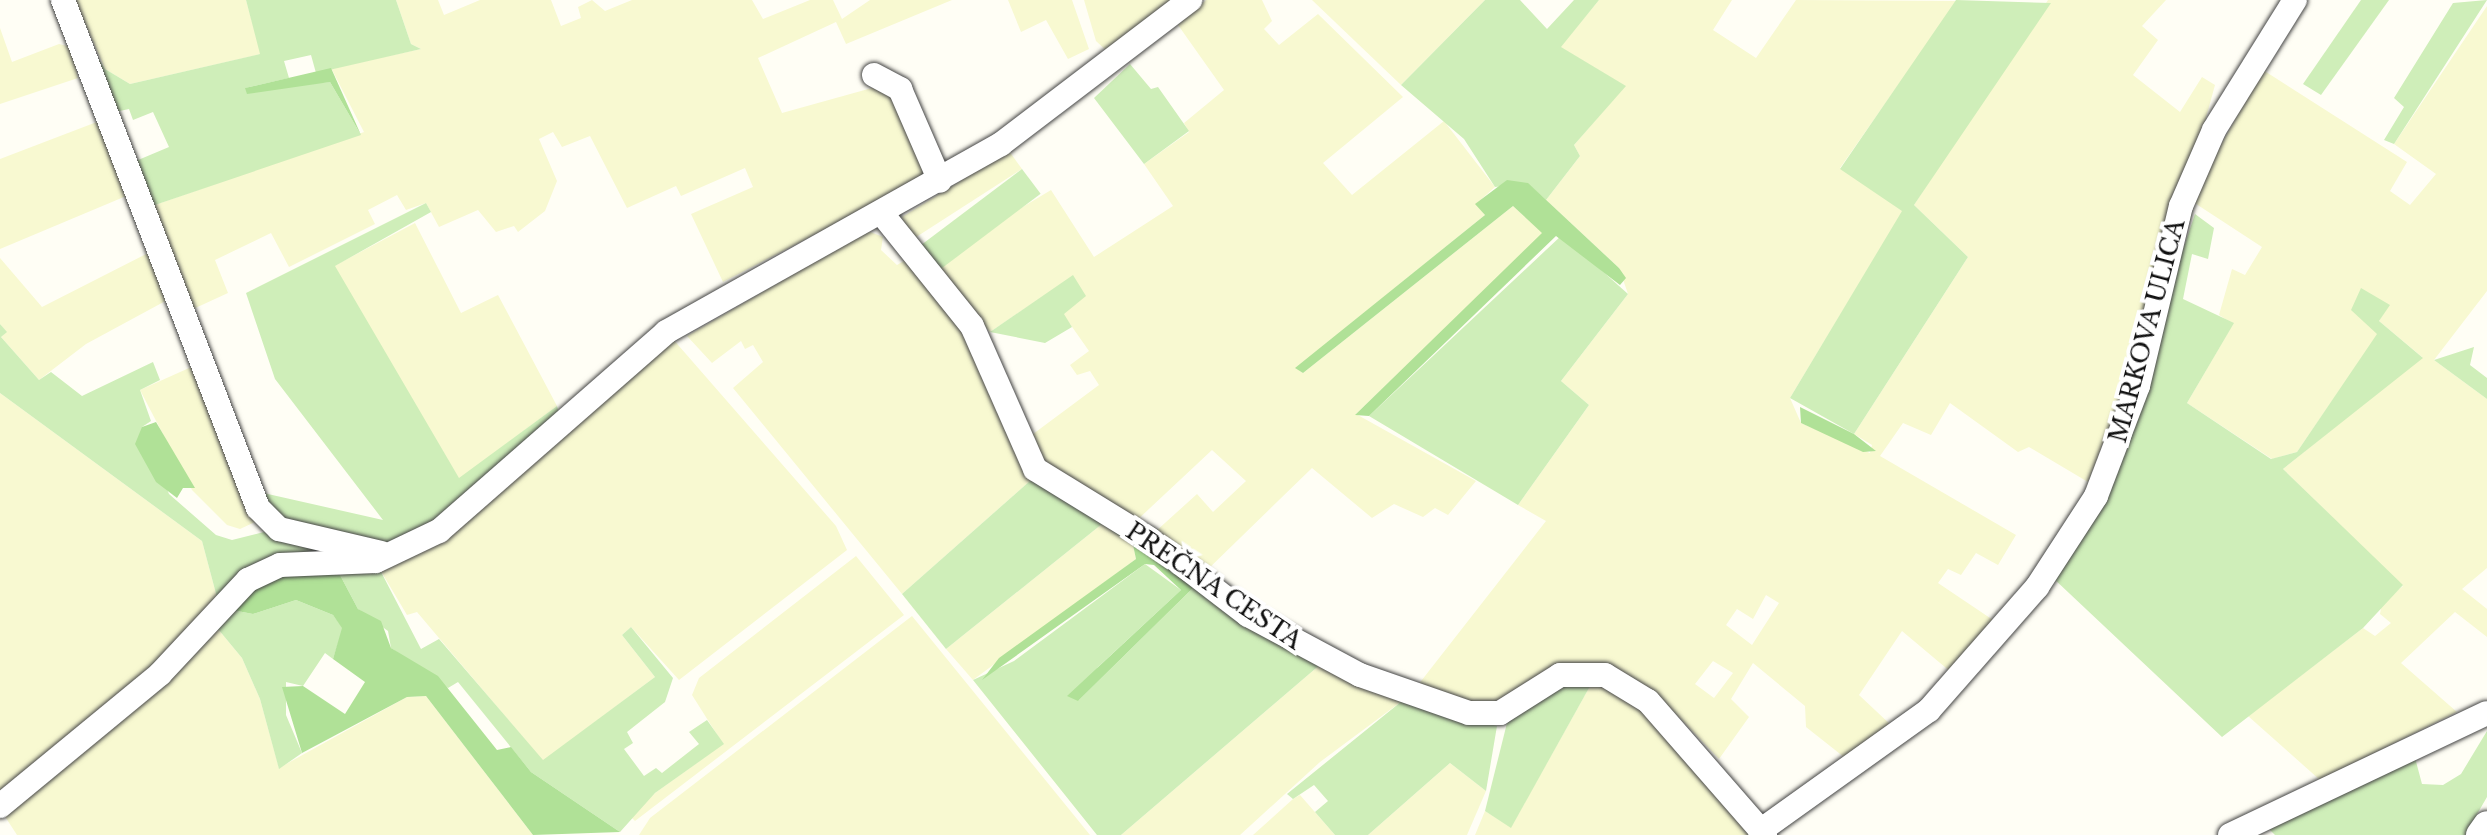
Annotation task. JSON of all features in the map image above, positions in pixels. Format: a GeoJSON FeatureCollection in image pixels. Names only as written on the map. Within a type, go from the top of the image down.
{"type":"FeatureCollection","features":[{"type":"Feature","properties":{"kind":"street"},"geometry":{"type":"LineString","coordinates":[[63,0],[266,522],[301,537],[395,553]]}},
{"type":"Feature","properties":{"kind":"street"},"geometry":{"type":"LineString","coordinates":[[0,806],[160,674],[248,580],[280,565],[337,567],[395,553],[439,531],[496,486],[707,303],[883,215],[940,181],[1112,66],[1190,0]]}},
{"type":"Feature","properties":{"kind":"street","name":"MARKOVA ULICA"},"geometry":{"type":"LineString","coordinates":[[1763,833],[1929,710],[2037,587],[2096,496],[2138,386],[2181,206],[2214,130],[2295,0]]}},
{"type":"Feature","properties":{"kind":"street"},"geometry":{"type":"LineString","coordinates":[[874,75],[900,89],[940,181]]}},
{"type":"Feature","properties":{"kind":"street","name":"PREČNA CESTA"},"geometry":{"type":"LineString","coordinates":[[883,215],[972,326],[1035,469],[1149,539],[1248,615],[1360,675],[1469,713],[1500,713],[1560,675],[1605,675],[1648,701],[1763,833]]}},
{"type":"Feature","properties":{"kind":"street"},"geometry":{"type":"LineString","coordinates":[[2230,835],[2487,713]]}},
{"type":"Feature","properties":{"kind":"street"},"geometry":{"type":"LineString","coordinates":[[2480,835],[2487,825]]}},
{"type":"Feature","properties":{"kind":"green space"},"geometry":{"type":"Polygon","coordinates":[[[75,0],[246,0],[261,54],[130,84],[105,69],[75,0]]]}},
{"type":"Feature","properties":{"kind":"green space"},"geometry":{"type":"Polygon","coordinates":[[[246,0],[396,0],[411,44],[421,49],[316,73],[311,55],[284,61],[289,78],[245,88],[330,82],[361,135],[149,207],[131,163],[169,147],[153,112],[133,120],[129,109],[115,112],[88,41],[105,69],[130,84],[260,54],[246,0]]]}},
{"type":"Feature","properties":{"kind":"green space"},"geometry":{"type":"Polygon","coordinates":[[[396,0],[438,0],[444,15],[480,0],[551,0],[561,26],[581,18],[578,7],[592,0],[605,11],[632,0],[752,0],[763,19],[810,0],[833,0],[842,19],[870,0],[952,0],[846,44],[836,22],[758,58],[782,113],[879,86],[889,91],[932,174],[723,282],[691,214],[753,187],[745,168],[681,196],[676,186],[627,208],[590,136],[562,147],[553,132],[539,139],[557,181],[545,211],[518,232],[514,226],[496,232],[478,210],[439,227],[426,203],[406,210],[397,195],[368,210],[375,224],[289,267],[271,233],[215,260],[228,293],[191,310],[149,207],[364,132],[331,68],[421,49],[411,44],[396,0]]]}},
{"type":"Feature","properties":{"kind":"green space"},"geometry":{"type":"Polygon","coordinates":[[[1008,0],[1072,0],[1089,49],[1068,59],[1046,20],[1021,32],[1008,0]]]}},
{"type":"Feature","properties":{"kind":"green space"},"geometry":{"type":"Polygon","coordinates":[[[1084,0],[1180,0],[1110,54],[1096,41],[1084,0]]]}},
{"type":"Feature","properties":{"kind":"green space"},"geometry":{"type":"Polygon","coordinates":[[[1206,0],[1262,0],[1272,21],[1264,29],[1279,45],[1318,14],[1403,97],[1323,163],[1352,195],[1444,121],[1495,187],[1476,204],[1485,215],[1296,368],[1303,373],[1513,206],[1543,233],[1356,414],[1476,481],[1448,515],[1435,508],[1423,517],[1394,504],[1372,518],[1312,468],[1203,574],[1155,532],[1197,494],[1213,512],[1246,481],[1212,450],[1134,523],[1036,461],[1025,440],[1099,385],[1090,371],[1077,375],[1070,365],[1089,351],[1063,314],[1073,276],[990,332],[930,263],[1051,190],[1094,257],[1173,206],[1144,164],[1189,132],[1184,123],[1224,90],[1178,25],[1206,0]]]}},
{"type":"Feature","properties":{"kind":"green space"},"geometry":{"type":"Polygon","coordinates":[[[1312,0],[1485,0],[1401,85],[1312,0]]]}},
{"type":"Feature","properties":{"kind":"green space"},"geometry":{"type":"Polygon","coordinates":[[[1485,0],[1520,0],[1547,29],[1574,0],[1599,0],[1561,47],[1626,86],[1574,145],[1580,156],[1546,200],[1527,183],[1495,187],[1464,139],[1401,85],[1485,0]]]}},
{"type":"Feature","properties":{"kind":"green space"},"geometry":{"type":"Polygon","coordinates":[[[1599,0],[1732,0],[1713,30],[1756,58],[1796,0],[1957,1],[1840,168],[1903,211],[1790,398],[1801,423],[1870,453],[1872,445],[1854,434],[1968,257],[1914,205],[2048,0],[2166,0],[2142,26],[2158,40],[2133,75],[2180,112],[2202,77],[2215,85],[2148,327],[2088,482],[2029,447],[2018,452],[1950,403],[1931,435],[1903,423],[1880,456],[2016,535],[1998,565],[1976,553],[1961,575],[1948,569],[1938,583],[1996,622],[1952,673],[1902,631],[1859,695],[1892,726],[1849,761],[1806,727],[1805,706],[1753,663],[1731,699],[1749,717],[1719,759],[1674,712],[1613,671],[1489,708],[1418,685],[1546,521],[1518,505],[1589,405],[1561,381],[1628,294],[1619,268],[1546,200],[1580,156],[1574,145],[1625,86],[1560,47],[1599,0]],[[1766,595],[1753,619],[1737,609],[1726,625],[1752,645],[1779,603],[1766,595]],[[1713,661],[1695,684],[1714,698],[1733,673],[1713,661]]]}},
{"type":"Feature","properties":{"kind":"green space"},"geometry":{"type":"Polygon","coordinates":[[[1956,0],[2051,3],[1914,205],[1968,257],[1854,434],[1790,398],[1902,211],[1840,169],[1956,0]]]}},
{"type":"Feature","properties":{"kind":"green space"},"geometry":{"type":"Polygon","coordinates":[[[2361,0],[2389,0],[2321,95],[2303,84],[2361,0]]]}},
{"type":"Feature","properties":{"kind":"green space"},"geometry":{"type":"Polygon","coordinates":[[[2487,0],[2394,144],[2384,140],[2404,107],[2394,98],[2453,3],[2487,0]]]}},
{"type":"Feature","properties":{"kind":"green space"},"geometry":{"type":"Polygon","coordinates":[[[2487,6],[2487,291],[2434,360],[2487,399],[2487,568],[2462,589],[2487,609],[2487,637],[2455,612],[2401,663],[2457,712],[2320,780],[2248,716],[2363,628],[2375,636],[2391,623],[2380,614],[2382,603],[2403,586],[2283,469],[2422,357],[2379,321],[2389,304],[2352,310],[2378,334],[2297,452],[2272,459],[2187,403],[2233,324],[2219,315],[2232,269],[2245,275],[2262,247],[2190,200],[2263,70],[2407,162],[2390,191],[2410,205],[2436,174],[2394,144],[2487,6]]]}},
{"type":"Feature","properties":{"kind":"green space"},"geometry":{"type":"Polygon","coordinates":[[[0,28],[12,62],[59,44],[71,47],[78,78],[0,104],[0,28]]]}},
{"type":"Feature","properties":{"kind":"green space"},"geometry":{"type":"Polygon","coordinates":[[[1130,64],[1151,89],[1158,87],[1189,131],[1144,164],[1094,98],[1130,64]]]}},
{"type":"Feature","properties":{"kind":"green space"},"geometry":{"type":"Polygon","coordinates":[[[331,68],[361,135],[330,82],[247,94],[245,88],[331,68]]]}},
{"type":"Feature","properties":{"kind":"green space"},"geometry":{"type":"Polygon","coordinates":[[[102,120],[131,194],[0,249],[0,159],[102,120]]]}},
{"type":"Feature","properties":{"kind":"green space"},"geometry":{"type":"Polygon","coordinates":[[[1009,151],[1022,169],[910,241],[902,217],[1009,151]]]}},
{"type":"Feature","properties":{"kind":"green space"},"geometry":{"type":"Polygon","coordinates":[[[1022,169],[1041,194],[934,274],[916,249],[1022,169]]]}},
{"type":"Feature","properties":{"kind":"green space"},"geometry":{"type":"Polygon","coordinates":[[[1507,180],[1528,183],[1619,268],[1626,278],[1620,285],[1556,236],[1369,416],[1355,415],[1542,233],[1513,206],[1303,373],[1295,368],[1485,215],[1475,204],[1507,180]]]}},
{"type":"Feature","properties":{"kind":"green space"},"geometry":{"type":"Polygon","coordinates":[[[426,203],[431,212],[335,266],[459,478],[557,406],[562,423],[435,525],[387,546],[283,526],[259,492],[383,520],[275,379],[246,293],[426,203]]]}},
{"type":"Feature","properties":{"kind":"green space"},"geometry":{"type":"Polygon","coordinates":[[[2195,214],[2214,228],[2208,259],[2192,254],[2183,299],[2234,323],[2187,403],[2271,459],[2297,452],[2377,334],[2351,310],[2361,288],[2390,305],[2379,321],[2423,358],[2283,469],[2403,585],[2363,628],[2222,737],[2053,578],[2094,512],[2195,214]]]}},
{"type":"Feature","properties":{"kind":"green space"},"geometry":{"type":"Polygon","coordinates":[[[415,223],[461,313],[498,295],[557,406],[459,479],[334,266],[415,223]]]}},
{"type":"Feature","properties":{"kind":"green space"},"geometry":{"type":"Polygon","coordinates":[[[868,231],[883,237],[881,250],[897,265],[909,258],[954,314],[1031,480],[902,594],[733,388],[763,362],[753,345],[745,349],[741,341],[712,363],[687,336],[868,231]]]}},
{"type":"Feature","properties":{"kind":"green space"},"geometry":{"type":"Polygon","coordinates":[[[1562,235],[1628,294],[1561,381],[1589,405],[1518,505],[1369,416],[1562,235]]]}},
{"type":"Feature","properties":{"kind":"green space"},"geometry":{"type":"Polygon","coordinates":[[[154,250],[171,298],[86,344],[39,380],[1,337],[6,332],[0,324],[0,258],[42,307],[154,250]]]}},
{"type":"Feature","properties":{"kind":"green space"},"geometry":{"type":"Polygon","coordinates":[[[1073,275],[1086,296],[1064,314],[1072,327],[1045,343],[990,332],[1073,275]]]}},
{"type":"Feature","properties":{"kind":"green space"},"geometry":{"type":"Polygon","coordinates":[[[0,324],[7,332],[1,337],[39,380],[51,372],[82,396],[153,362],[160,380],[140,390],[151,421],[142,427],[169,494],[216,535],[232,540],[264,532],[343,551],[219,605],[202,541],[0,393],[0,324]]]}},
{"type":"Feature","properties":{"kind":"green space"},"geometry":{"type":"Polygon","coordinates":[[[672,338],[836,526],[847,550],[679,680],[631,627],[622,635],[655,677],[543,761],[417,612],[407,615],[379,568],[483,508],[672,338]]]}},
{"type":"Feature","properties":{"kind":"green space"},"geometry":{"type":"Polygon","coordinates":[[[2474,347],[2470,365],[2487,378],[2487,399],[2434,360],[2474,347]]]}},
{"type":"Feature","properties":{"kind":"green space"},"geometry":{"type":"Polygon","coordinates":[[[198,364],[255,522],[240,529],[227,525],[192,490],[140,390],[198,364]]]}},
{"type":"Feature","properties":{"kind":"green space"},"geometry":{"type":"Polygon","coordinates":[[[0,393],[202,541],[219,605],[183,647],[0,795],[0,393]]]}},
{"type":"Feature","properties":{"kind":"green space"},"geometry":{"type":"Polygon","coordinates":[[[1800,407],[1854,434],[1876,451],[1863,452],[1801,423],[1800,407]]]}},
{"type":"Feature","properties":{"kind":"green space"},"geometry":{"type":"Polygon","coordinates":[[[156,422],[195,488],[183,488],[177,498],[156,482],[135,444],[142,427],[156,422]]]}},
{"type":"Feature","properties":{"kind":"green space"},"geometry":{"type":"Polygon","coordinates":[[[1031,480],[1102,524],[946,649],[902,594],[1031,480]]]}},
{"type":"Feature","properties":{"kind":"green space"},"geometry":{"type":"Polygon","coordinates":[[[1108,522],[1194,587],[1078,701],[1067,696],[1181,590],[1154,565],[1145,564],[982,680],[999,658],[1136,559],[1133,545],[1102,524],[1108,522]]]}},
{"type":"Feature","properties":{"kind":"green space"},"geometry":{"type":"Polygon","coordinates":[[[1102,524],[1133,545],[1136,559],[973,680],[946,649],[1102,524]]]}},
{"type":"Feature","properties":{"kind":"green space"},"geometry":{"type":"Polygon","coordinates":[[[856,556],[904,615],[635,821],[630,816],[655,793],[723,744],[692,695],[699,678],[856,556]]]}},
{"type":"Feature","properties":{"kind":"green space"},"geometry":{"type":"Polygon","coordinates":[[[1145,564],[1181,590],[1098,667],[1078,701],[1194,587],[1322,663],[1121,835],[1097,835],[973,680],[1014,661],[1145,564]]]}},
{"type":"Feature","properties":{"kind":"green space"},"geometry":{"type":"Polygon","coordinates":[[[379,568],[421,649],[439,639],[543,760],[655,677],[622,635],[631,627],[673,678],[665,702],[627,732],[633,743],[624,749],[644,776],[656,768],[662,773],[699,744],[689,732],[707,720],[724,744],[655,793],[620,832],[531,772],[458,682],[448,688],[391,648],[388,631],[358,609],[340,575],[379,568]]]}},
{"type":"Feature","properties":{"kind":"green space"},"geometry":{"type":"Polygon","coordinates":[[[314,572],[340,575],[358,609],[381,621],[391,648],[438,676],[497,750],[511,747],[531,772],[620,832],[533,835],[426,696],[407,697],[302,753],[282,687],[303,686],[345,714],[365,682],[333,659],[342,628],[333,615],[296,600],[253,614],[232,610],[268,577],[314,572]]]}},
{"type":"Feature","properties":{"kind":"green space"},"geometry":{"type":"Polygon","coordinates":[[[296,600],[333,615],[343,628],[333,659],[325,653],[303,686],[286,682],[286,715],[302,753],[279,769],[260,699],[242,658],[218,629],[232,610],[253,614],[296,600]]]}},
{"type":"Feature","properties":{"kind":"green space"},"geometry":{"type":"Polygon","coordinates":[[[912,616],[1090,835],[639,835],[650,818],[912,616]]]}},
{"type":"Feature","properties":{"kind":"green space"},"geometry":{"type":"Polygon","coordinates":[[[218,629],[242,658],[260,699],[279,768],[407,697],[426,696],[533,835],[17,835],[4,815],[218,629]]]}},
{"type":"Feature","properties":{"kind":"green space"},"geometry":{"type":"Polygon","coordinates":[[[1322,663],[1402,701],[1320,762],[1240,835],[1121,835],[1322,663]]]}},
{"type":"Feature","properties":{"kind":"green space"},"geometry":{"type":"Polygon","coordinates":[[[1594,679],[1633,701],[1755,835],[1475,835],[1485,811],[1511,827],[1594,679]]]}},
{"type":"Feature","properties":{"kind":"green space"},"geometry":{"type":"Polygon","coordinates":[[[1594,679],[1511,828],[1485,811],[1507,723],[1561,685],[1594,679]]]}},
{"type":"Feature","properties":{"kind":"green space"},"geometry":{"type":"Polygon","coordinates":[[[1402,701],[1497,726],[1486,791],[1450,763],[1368,835],[1335,835],[1315,812],[1328,801],[1314,785],[1293,799],[1287,794],[1402,701]]]}},
{"type":"Feature","properties":{"kind":"green space"},"geometry":{"type":"Polygon","coordinates":[[[2487,731],[2487,797],[2465,835],[2275,835],[2266,826],[2414,754],[2422,784],[2443,785],[2461,774],[2487,731]]]}},
{"type":"Feature","properties":{"kind":"green space"},"geometry":{"type":"Polygon","coordinates":[[[1450,763],[1486,791],[1467,835],[1368,835],[1450,763]]]}},
{"type":"Feature","properties":{"kind":"green space"},"geometry":{"type":"Polygon","coordinates":[[[1300,795],[1335,835],[1253,835],[1293,799],[1300,795]]]}}]}
